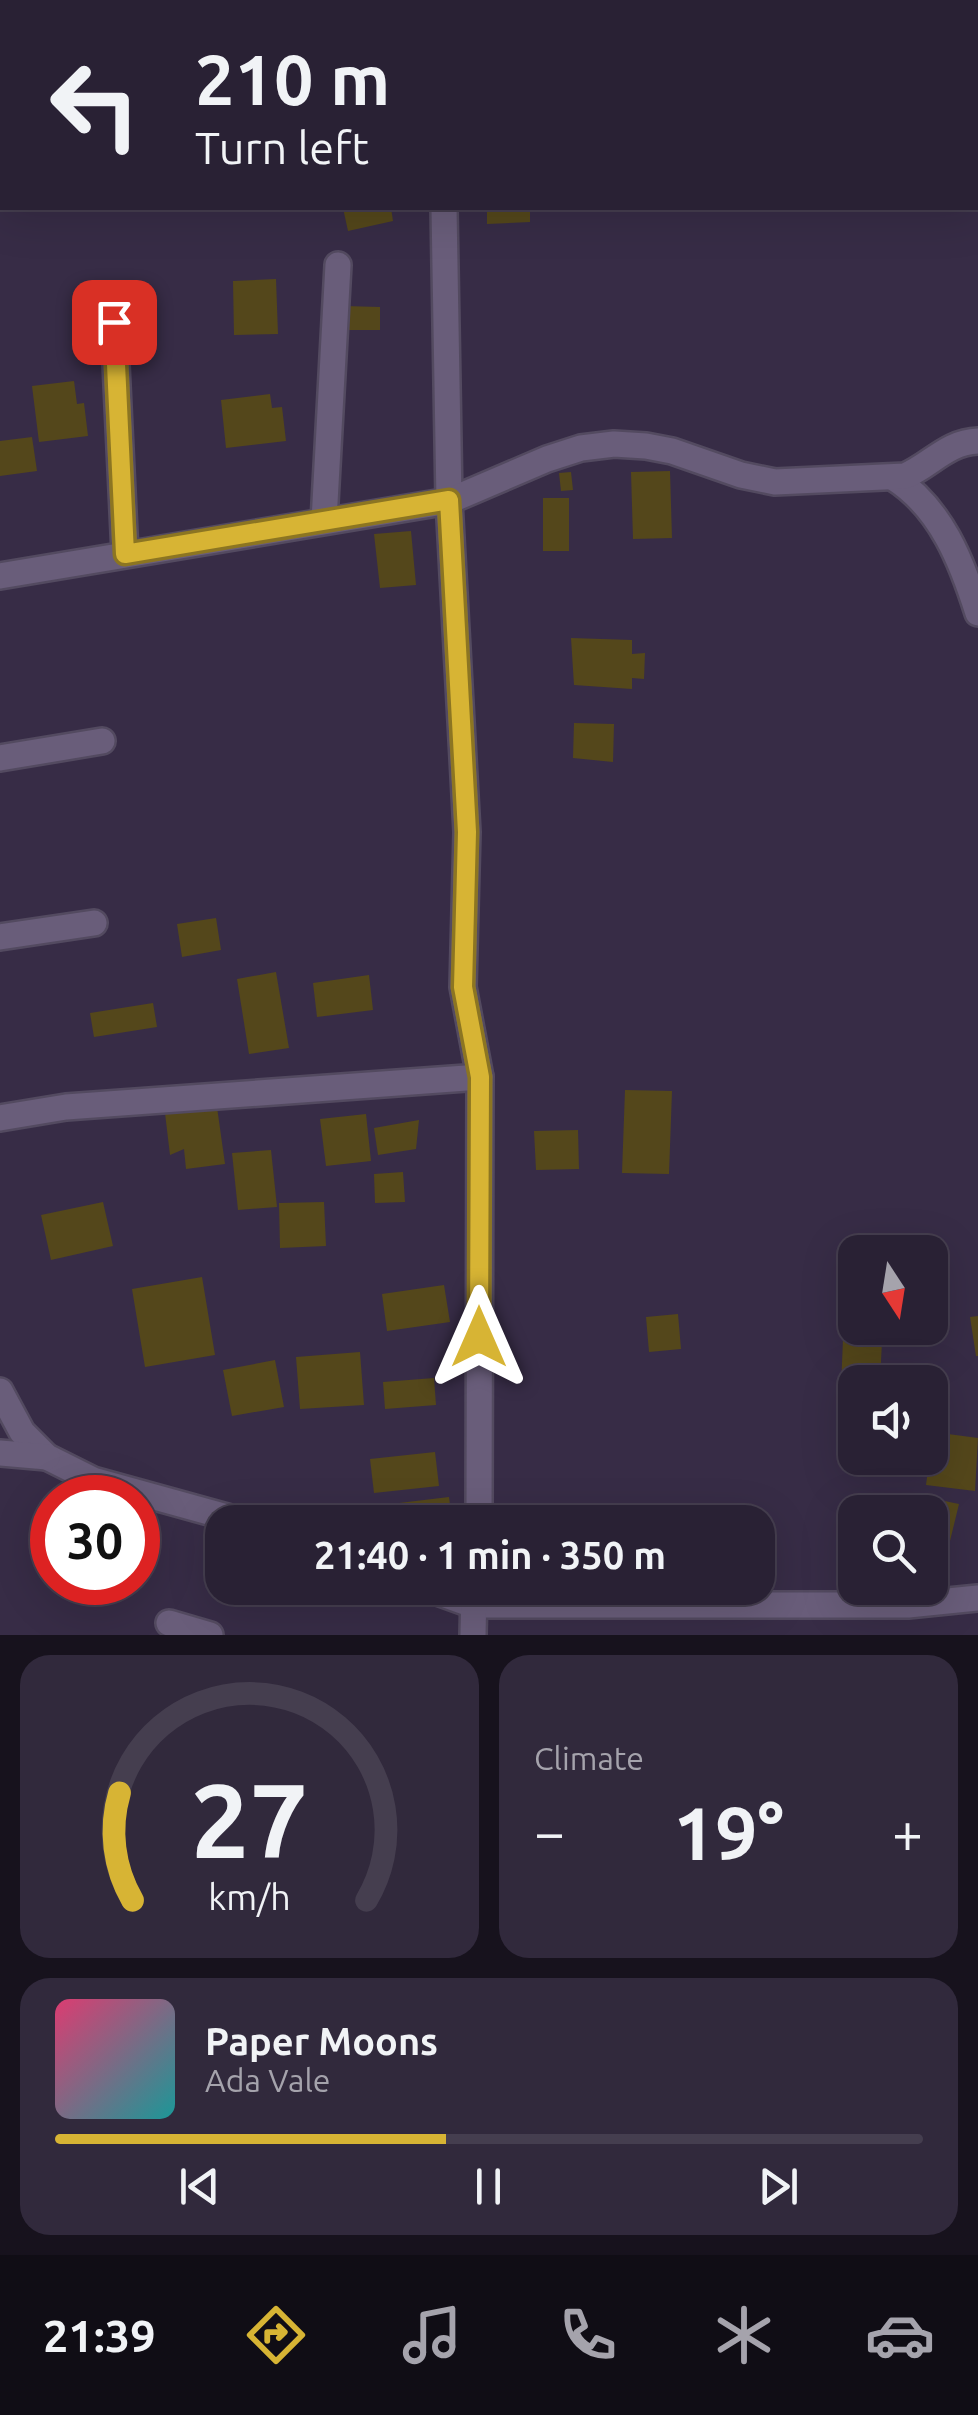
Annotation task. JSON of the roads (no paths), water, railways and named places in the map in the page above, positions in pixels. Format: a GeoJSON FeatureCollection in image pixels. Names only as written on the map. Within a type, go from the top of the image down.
{"type":"FeatureCollection","features":[{"type":"Feature","properties":{"kind":"street"},"geometry":{"type":"LineString","coordinates":[[444,210],[449,500],[467,832],[463,987],[480,1077],[479,1505]]}},
{"type":"Feature","properties":{"kind":"street"},"geometry":{"type":"LineString","coordinates":[[324,521],[338,265]]}},
{"type":"Feature","properties":{"kind":"street"},"geometry":{"type":"LineString","coordinates":[[114,322],[125,554]]}},
{"type":"Feature","properties":{"kind":"street"},"geometry":{"type":"LineString","coordinates":[[0,576],[449,500],[581,448],[646,446],[760,480],[794,482],[894,478],[916,471],[955,445],[978,442]]}},
{"type":"Feature","properties":{"kind":"street"},"geometry":{"type":"LineString","coordinates":[[894,478],[932,512],[950,541],[978,613]]}},
{"type":"Feature","properties":{"kind":"street"},"geometry":{"type":"LineString","coordinates":[[0,758],[102,741]]}},
{"type":"Feature","properties":{"kind":"street"},"geometry":{"type":"LineString","coordinates":[[0,937],[94,923]]}},
{"type":"Feature","properties":{"kind":"street"},"geometry":{"type":"LineString","coordinates":[[0,1118],[66,1108],[480,1077]]}},
{"type":"Feature","properties":{"kind":"street"},"geometry":{"type":"LineString","coordinates":[[0,1391],[22,1432],[47,1457],[93,1480],[205,1511]]}},
{"type":"Feature","properties":{"kind":"street"},"geometry":{"type":"LineString","coordinates":[[0,1453],[47,1457]]}},
{"type":"Feature","properties":{"kind":"street"},"geometry":{"type":"LineString","coordinates":[[775,1602],[908,1605],[978,1598]]}},
{"type":"Feature","properties":{"kind":"street"},"geometry":{"type":"LineString","coordinates":[[473,1635],[474,1605]]}},
{"type":"Feature","properties":{"kind":"street"},"geometry":{"type":"LineString","coordinates":[[169,1624],[210,1635]]}}]}
